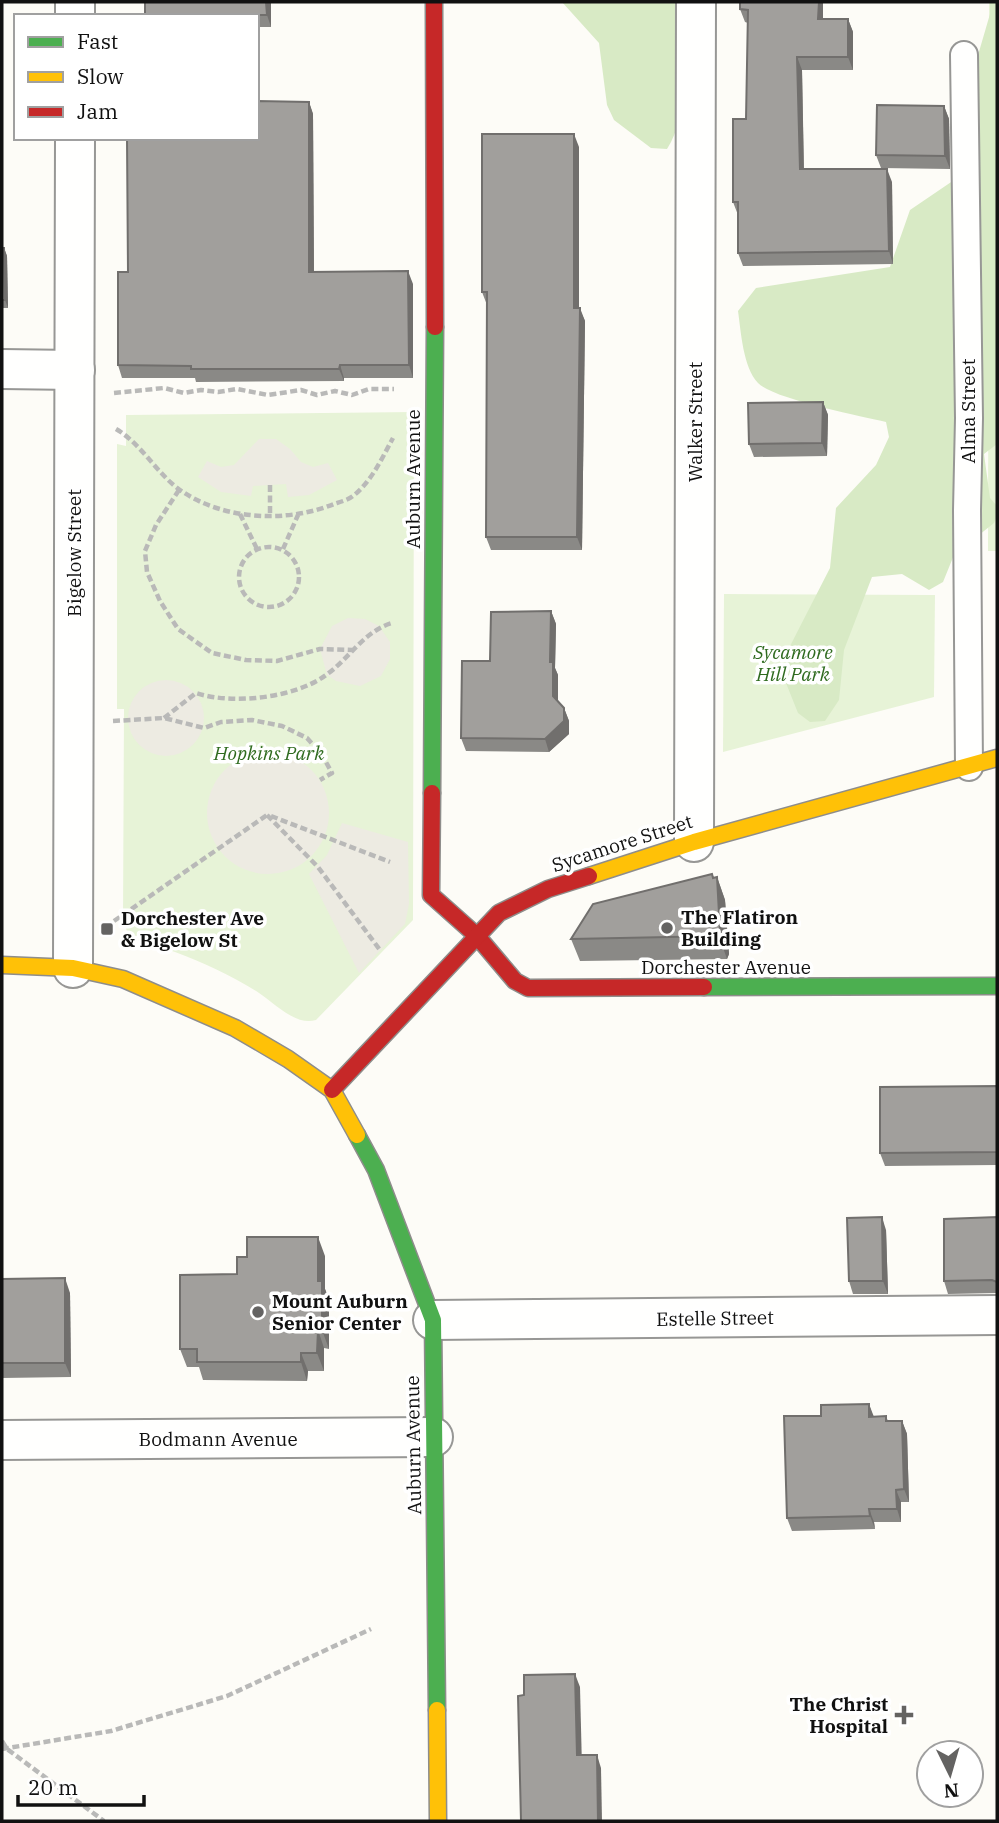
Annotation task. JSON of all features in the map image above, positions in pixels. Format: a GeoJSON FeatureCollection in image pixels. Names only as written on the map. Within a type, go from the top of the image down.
{"type":"FeatureCollection","features":[{"type":"Feature","properties":{"kind":"street","name":"Auburn Avenue"},"geometry":{"type":"LineString","coordinates":[[434,2],[435,422],[431,895],[477,936]]}},
{"type":"Feature","properties":{"kind":"street","name":"Walker Street"},"geometry":{"type":"LineString","coordinates":[[694,842],[696,2]]}},
{"type":"Feature","properties":{"kind":"street","name":"Bigelow Street"},"geometry":{"type":"LineString","coordinates":[[73,968],[75,140]]}},
{"type":"Feature","properties":{"kind":"street"},"geometry":{"type":"LineString","coordinates":[[2,369],[75,370]]}},
{"type":"Feature","properties":{"kind":"street","name":"Sycamore Street"},"geometry":{"type":"LineString","coordinates":[[332,1090],[499,913],[548,889],[694,842],[997,758]]}},
{"type":"Feature","properties":{"kind":"street","name":"Dorchester Avenue"},"geometry":{"type":"LineString","coordinates":[[477,936],[514,981],[528,988],[538,989],[997,986]]}},
{"type":"Feature","properties":{"kind":"street"},"geometry":{"type":"LineString","coordinates":[[2,965],[73,968],[123,979],[235,1028],[332,1090]]}},
{"type":"Feature","properties":{"kind":"street","name":"Auburn Avenue"},"geometry":{"type":"LineString","coordinates":[[332,1090],[376,1170],[433,1320],[438,1821]]}},
{"type":"Feature","properties":{"kind":"street","name":"Estelle Street"},"geometry":{"type":"LineString","coordinates":[[433,1320],[997,1315]]}},
{"type":"Feature","properties":{"kind":"street","name":"Bodmann Avenue"},"geometry":{"type":"LineString","coordinates":[[2,1440],[433,1437]]}},
{"type":"Feature","properties":{"kind":"lane","name":"Alma Street"},"geometry":{"type":"LineString","coordinates":[[964,55],[969,418],[969,767]]}},
{"type":"Feature","properties":{"kind":"path"},"geometry":{"type":"LineString","coordinates":[[110,393],[164,388],[184,393],[237,389],[268,395],[301,390],[317,395],[335,391],[352,395],[369,389],[407,389]]}},
{"type":"Feature","properties":{"kind":"path"},"geometry":{"type":"LineString","coordinates":[[110,429],[118,429],[156,464],[179,490],[202,504],[240,513],[270,515],[299,515],[352,497],[378,467],[396,430]]}},
{"type":"Feature","properties":{"kind":"path"},"geometry":{"type":"LineString","coordinates":[[270,485],[270,515]]}},
{"type":"Feature","properties":{"kind":"path"},"geometry":{"type":"LineString","coordinates":[[179,490],[156,525],[145,551],[147,572],[160,601],[178,629],[212,653],[246,660],[277,661],[320,649],[352,650]]}},
{"type":"Feature","properties":{"kind":"path"},"geometry":{"type":"LineString","coordinates":[[240,513],[257,549]]}},
{"type":"Feature","properties":{"kind":"path"},"geometry":{"type":"LineString","coordinates":[[283,549],[299,515]]}},
{"type":"Feature","properties":{"kind":"path"},"geometry":{"type":"LineString","coordinates":[[270,546],[283,549],[298,564],[300,582],[290,601],[272,608],[253,602],[240,587],[239,571],[246,556],[257,549],[270,546]]}},
{"type":"Feature","properties":{"kind":"path"},"geometry":{"type":"LineString","coordinates":[[164,718],[196,693],[238,698],[279,695],[304,689],[327,675],[380,626],[401,620]]}},
{"type":"Feature","properties":{"kind":"path"},"geometry":{"type":"LineString","coordinates":[[109,721],[164,718],[204,728],[221,722],[252,720],[282,726],[307,738],[322,755],[332,773],[320,780]]}},
{"type":"Feature","properties":{"kind":"path"},"geometry":{"type":"LineString","coordinates":[[267,815],[396,865]]}},
{"type":"Feature","properties":{"kind":"path"},"geometry":{"type":"LineString","coordinates":[[113,921],[267,815]]}},
{"type":"Feature","properties":{"kind":"path"},"geometry":{"type":"LineString","coordinates":[[267,815],[318,867],[380,950]]}},
{"type":"Feature","properties":{"kind":"path"},"geometry":{"type":"LineString","coordinates":[[4,1749],[111,1731],[227,1696],[371,1629]]}},
{"type":"Feature","properties":{"kind":"path"},"geometry":{"type":"LineString","coordinates":[[2,1741],[4,1749],[104,1821]]}},
{"type":"Feature","properties":{"kind":"green space"},"geometry":{"type":"Polygon","coordinates":[[[562,2],[686,2],[683,99],[680,118],[667,149],[651,148],[614,120],[607,105],[599,43],[562,2]]]}},
{"type":"Feature","properties":{"kind":"green space"},"geometry":{"type":"Polygon","coordinates":[[[989,2],[997,2],[997,551],[988,551],[989,2]]]}},
{"type":"Feature","properties":{"kind":"green space"},"geometry":{"type":"Polygon","coordinates":[[[990,2],[997,2],[997,444],[984,454],[990,498],[997,506],[997,516],[994,523],[954,555],[943,582],[929,590],[902,574],[872,577],[844,650],[839,700],[825,721],[810,722],[798,713],[786,683],[788,650],[830,568],[836,508],[876,465],[889,437],[886,422],[799,401],[758,383],[746,359],[738,311],[756,288],[890,267],[910,210],[960,176],[969,86],[990,14],[990,2]]]}},
{"type":"Feature","properties":{"kind":"green space","name":"Hopkins Park"},"geometry":{"type":"Polygon","coordinates":[[[414,412],[413,920],[316,1020],[301,1020],[218,970],[175,952],[132,939],[123,920],[124,709],[117,709],[117,444],[126,446],[126,415],[414,412]]]}},
{"type":"Feature","properties":{"kind":"green space","name":"Sycamore Hill Park"},"geometry":{"type":"Polygon","coordinates":[[[724,594],[935,595],[934,697],[723,752],[724,594]]]}},
{"type":"Feature","properties":{"kind":"shaded area"},"geometry":{"type":"Polygon","coordinates":[[[259,439],[276,439],[290,449],[301,462],[313,467],[328,463],[337,480],[309,495],[288,497],[286,484],[253,486],[251,496],[221,492],[198,477],[207,461],[221,467],[234,465],[259,439]]]}},
{"type":"Feature","properties":{"kind":"shaded area"},"geometry":{"type":"Polygon","coordinates":[[[348,618],[365,619],[379,626],[390,642],[390,659],[381,676],[360,686],[336,681],[327,675],[320,649],[332,626],[348,618]]]}},
{"type":"Feature","properties":{"kind":"shaded area"},"geometry":{"type":"Polygon","coordinates":[[[166,680],[181,683],[193,691],[201,703],[204,718],[201,733],[193,745],[181,753],[166,756],[151,753],[139,745],[131,733],[128,718],[131,703],[139,691],[151,683],[166,680]]]}},
{"type":"Feature","properties":{"kind":"shaded area"},"geometry":{"type":"Polygon","coordinates":[[[268,752],[291,757],[311,770],[324,790],[329,813],[324,836],[311,856],[291,869],[268,874],[245,869],[225,856],[212,836],[207,813],[212,790],[225,770],[245,757],[268,752]]]}},
{"type":"Feature","properties":{"kind":"shaded area"},"geometry":{"type":"Polygon","coordinates":[[[342,823],[408,842],[409,904],[405,924],[359,973],[309,874],[327,855],[342,823]]]}},
{"type":"Feature","properties":{"kind":"building"},"geometry":{"type":"Polygon","coordinates":[[[145,2],[266,2],[267,15],[259,14],[145,14],[145,2]]]}},
{"type":"Feature","properties":{"kind":"building"},"geometry":{"type":"Polygon","coordinates":[[[740,2],[819,2],[818,19],[848,19],[848,57],[797,57],[800,169],[887,169],[889,251],[738,253],[738,202],[733,202],[733,119],[746,119],[748,10],[740,9],[740,2]]]}},
{"type":"Feature","properties":{"kind":"building"},"geometry":{"type":"Polygon","coordinates":[[[259,101],[309,102],[309,272],[408,271],[409,365],[340,365],[339,369],[191,369],[191,366],[118,365],[118,272],[128,272],[127,140],[259,140],[259,101]]]}},
{"type":"Feature","properties":{"kind":"building"},"geometry":{"type":"Polygon","coordinates":[[[877,105],[944,106],[945,156],[876,155],[877,105]]]}},
{"type":"Feature","properties":{"kind":"building"},"geometry":{"type":"Polygon","coordinates":[[[482,134],[574,134],[574,308],[580,308],[577,537],[486,537],[487,292],[482,292],[482,134]]]}},
{"type":"Feature","properties":{"kind":"building"},"geometry":{"type":"Polygon","coordinates":[[[4,248],[5,300],[2,300],[4,248]]]}},
{"type":"Feature","properties":{"kind":"building"},"geometry":{"type":"Polygon","coordinates":[[[823,402],[822,443],[749,444],[748,403],[823,402]]]}},
{"type":"Feature","properties":{"kind":"building"},"geometry":{"type":"Polygon","coordinates":[[[551,611],[550,662],[553,662],[553,696],[564,708],[564,721],[545,739],[461,738],[462,661],[490,661],[491,612],[551,611]]]}},
{"type":"Feature","properties":{"kind":"building"},"geometry":{"type":"Polygon","coordinates":[[[712,874],[713,878],[717,877],[719,936],[571,939],[593,904],[712,874]]]}},
{"type":"Feature","properties":{"kind":"building"},"geometry":{"type":"Polygon","coordinates":[[[997,1086],[997,1152],[880,1153],[880,1087],[997,1086]]]}},
{"type":"Feature","properties":{"kind":"building"},"geometry":{"type":"Polygon","coordinates":[[[882,1217],[883,1281],[849,1281],[847,1218],[882,1217]]]}},
{"type":"Feature","properties":{"kind":"building"},"geometry":{"type":"Polygon","coordinates":[[[997,1217],[997,1282],[944,1281],[944,1219],[997,1217]]]}},
{"type":"Feature","properties":{"kind":"building","name":"Mount Auburn Senior Center"},"geometry":{"type":"Polygon","coordinates":[[[247,1237],[318,1237],[318,1281],[322,1281],[322,1330],[318,1330],[317,1353],[301,1353],[301,1362],[197,1362],[197,1349],[180,1349],[180,1275],[237,1274],[237,1257],[247,1257],[247,1237]]]}},
{"type":"Feature","properties":{"kind":"building"},"geometry":{"type":"Polygon","coordinates":[[[65,1278],[65,1363],[2,1363],[2,1279],[65,1278]]]}},
{"type":"Feature","properties":{"kind":"building"},"geometry":{"type":"Polygon","coordinates":[[[869,1404],[869,1417],[886,1416],[886,1421],[902,1421],[904,1489],[896,1490],[897,1509],[869,1509],[870,1516],[787,1518],[784,1416],[821,1416],[821,1405],[869,1404]]]}},
{"type":"Feature","properties":{"kind":"building"},"geometry":{"type":"Polygon","coordinates":[[[575,1674],[577,1755],[597,1755],[598,1821],[521,1821],[518,1696],[524,1695],[524,1675],[575,1674]]]}},
{"type":"Feature","properties":{"kind":"traffic: fast"},"geometry":{"type":"LineString","coordinates":[[432,793],[435,327]]}},
{"type":"Feature","properties":{"kind":"traffic: fast"},"geometry":{"type":"LineString","coordinates":[[704,987],[997,986]]}},
{"type":"Feature","properties":{"kind":"traffic: fast"},"geometry":{"type":"LineString","coordinates":[[357,1135],[376,1170],[433,1320],[437,1710]]}},
{"type":"Feature","properties":{"kind":"traffic: slow"},"geometry":{"type":"LineString","coordinates":[[589,876],[694,842],[997,758]]}},
{"type":"Feature","properties":{"kind":"traffic: slow"},"geometry":{"type":"LineString","coordinates":[[2,965],[73,968],[123,979],[235,1028],[288,1059],[332,1090],[357,1135]]}},
{"type":"Feature","properties":{"kind":"traffic: slow"},"geometry":{"type":"LineString","coordinates":[[437,1710],[438,1821]]}},
{"type":"Feature","properties":{"kind":"traffic: jam"},"geometry":{"type":"LineString","coordinates":[[434,2],[435,327]]}},
{"type":"Feature","properties":{"kind":"traffic: jam"},"geometry":{"type":"LineString","coordinates":[[432,793],[431,895],[477,936],[515,981],[528,988],[704,987]]}},
{"type":"Feature","properties":{"kind":"traffic: jam"},"geometry":{"type":"LineString","coordinates":[[332,1090],[499,913],[548,889],[589,876]]}},
{"type":"Feature","properties":{"kind":"place","name":"The Flatiron Building"},"geometry":{"type":"Point","coordinates":[667,928]}},
{"type":"Feature","properties":{"kind":"place","name":"Dorchester Ave & Bigelow St"},"geometry":{"type":"Point","coordinates":[107,929]}},
{"type":"Feature","properties":{"kind":"place","name":"Mount Auburn Senior Center"},"geometry":{"type":"Point","coordinates":[258,1312]}},
{"type":"Feature","properties":{"kind":"place","name":"The Christ Hospital"},"geometry":{"type":"Point","coordinates":[904,1715]}}]}
